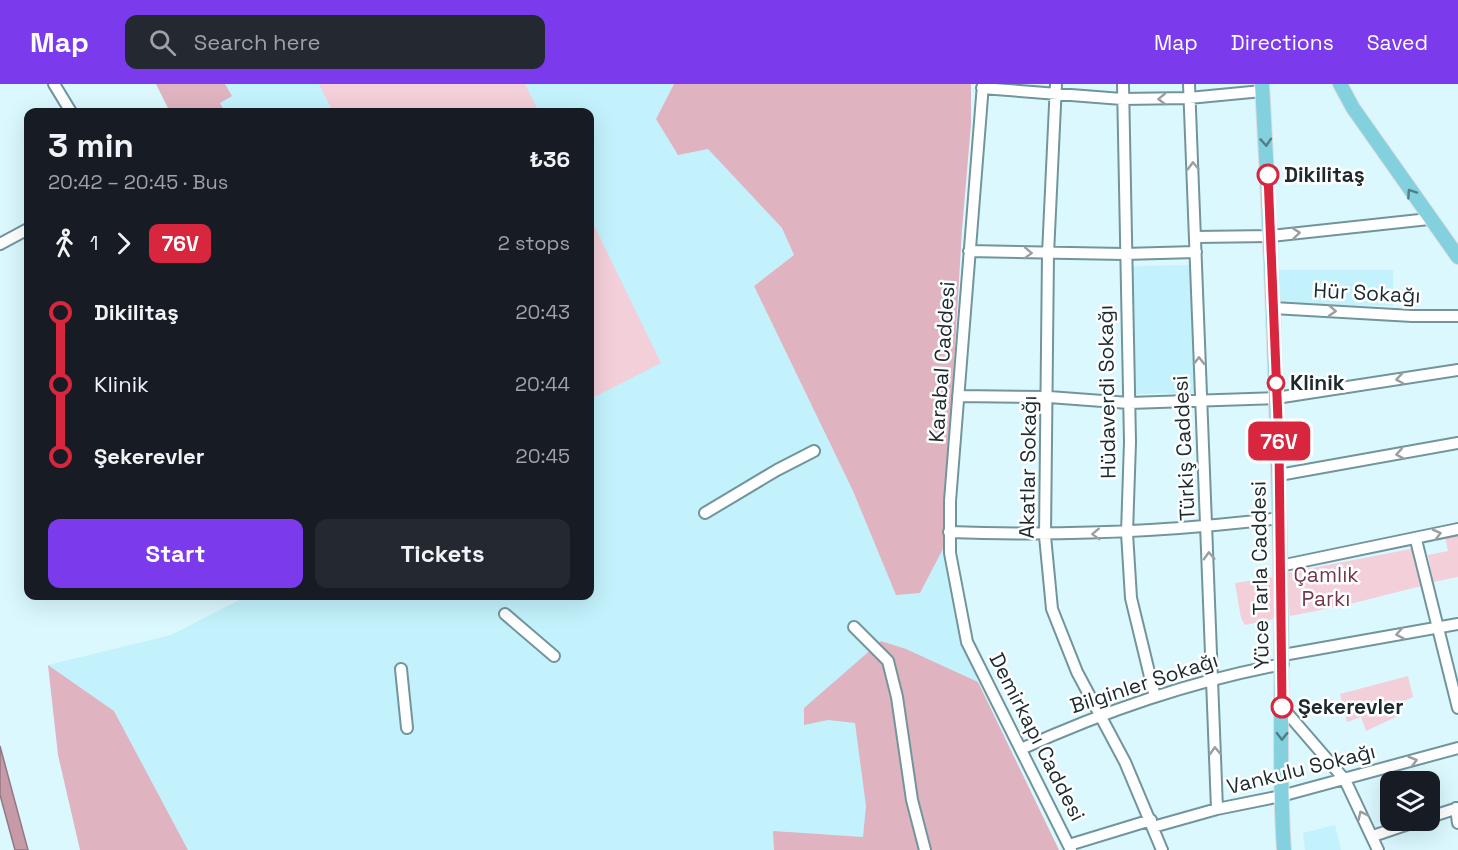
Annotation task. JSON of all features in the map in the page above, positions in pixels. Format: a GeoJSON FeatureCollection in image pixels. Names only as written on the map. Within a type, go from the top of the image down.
{"type":"FeatureCollection","features":[{"type":"Feature","properties":{"kind":"main road"},"geometry":{"type":"LineString","coordinates":[[1340,84],[1353,108],[1429,219],[1458,256]]}},
{"type":"Feature","properties":{"kind":"main road","name":"Yüce Tarla Caddesi"},"geometry":{"type":"LineString","coordinates":[[1262,87],[1271,236],[1279,475],[1283,660],[1281,796],[1284,850]]}},
{"type":"Feature","properties":{"kind":"street"},"geometry":{"type":"LineString","coordinates":[[54,84],[69,108]]}},
{"type":"Feature","properties":{"kind":"street","name":"Hüdaverdi Sokağı"},"geometry":{"type":"LineString","coordinates":[[1123,84],[1126,211],[1124,254],[1129,403],[1127,533],[1131,598],[1155,697]]}},
{"type":"Feature","properties":{"kind":"street","name":"Türkiş Caddesi"},"geometry":{"type":"LineString","coordinates":[[1189,84],[1200,400],[1208,527],[1217,809]]}},
{"type":"Feature","properties":{"kind":"street"},"geometry":{"type":"LineString","coordinates":[[982,86],[1055,90],[1122,99],[1189,98],[1262,87]]}},
{"type":"Feature","properties":{"kind":"street","name":"Karabal Caddesi"},"geometry":{"type":"LineString","coordinates":[[967,642],[956,588],[949,532],[982,86]]}},
{"type":"Feature","properties":{"kind":"street","name":"Akatlar Sokağı"},"geometry":{"type":"LineString","coordinates":[[1055,90],[1048,254],[1049,397],[1045,536],[1052,609],[1073,663],[1125,762],[1162,850]]}},
{"type":"Feature","properties":{"kind":"street"},"geometry":{"type":"LineString","coordinates":[[1196,237],[1271,236],[1429,219]]}},
{"type":"Feature","properties":{"kind":"street"},"geometry":{"type":"LineString","coordinates":[[0,244],[24,231]]}},
{"type":"Feature","properties":{"kind":"street"},"geometry":{"type":"LineString","coordinates":[[969,251],[1048,254],[1196,252]]}},
{"type":"Feature","properties":{"kind":"street","name":"Hür Sokağı"},"geometry":{"type":"LineString","coordinates":[[1274,308],[1412,316],[1458,316]]}},
{"type":"Feature","properties":{"kind":"street"},"geometry":{"type":"LineString","coordinates":[[958,396],[1049,397],[1129,403],[1276,398],[1458,370]]}},
{"type":"Feature","properties":{"kind":"street"},"geometry":{"type":"LineString","coordinates":[[1279,475],[1458,443]]}},
{"type":"Feature","properties":{"kind":"street"},"geometry":{"type":"LineString","coordinates":[[705,513],[814,451]]}},
{"type":"Feature","properties":{"kind":"street"},"geometry":{"type":"LineString","coordinates":[[949,532],[1045,536],[1127,533],[1208,527],[1280,518]]}},
{"type":"Feature","properties":{"kind":"street"},"geometry":{"type":"LineString","coordinates":[[1280,566],[1416,540],[1458,529]]}},
{"type":"Feature","properties":{"kind":"street"},"geometry":{"type":"LineString","coordinates":[[1416,540],[1458,708]]}},
{"type":"Feature","properties":{"kind":"street"},"geometry":{"type":"LineString","coordinates":[[505,614],[554,656]]}},
{"type":"Feature","properties":{"kind":"street","name":"Bilginler Sokağı"},"geometry":{"type":"LineString","coordinates":[[1021,749],[1099,715],[1212,679],[1283,660],[1458,624]]}},
{"type":"Feature","properties":{"kind":"street"},"geometry":{"type":"LineString","coordinates":[[854,627],[888,661],[897,697],[912,800],[925,850]]}},
{"type":"Feature","properties":{"kind":"street","name":"Demirkapı Caddesi"},"geometry":{"type":"LineString","coordinates":[[967,642],[1070,848]]}},
{"type":"Feature","properties":{"kind":"street"},"geometry":{"type":"LineString","coordinates":[[401,669],[406,728]]}},
{"type":"Feature","properties":{"kind":"street"},"geometry":{"type":"LineString","coordinates":[[1282,707],[1345,780],[1378,850]]}},
{"type":"Feature","properties":{"kind":"street","name":"Vankulu Sokağı"},"geometry":{"type":"LineString","coordinates":[[1070,848],[1152,823],[1281,796],[1458,748]]}},
{"type":"Feature","properties":{"kind":"street"},"geometry":{"type":"LineString","coordinates":[[1440,814],[1457,808],[1458,823]]}},
{"type":"Feature","properties":{"kind":"street"},"geometry":{"type":"LineString","coordinates":[[1372,836],[1387,831]]}},
{"type":"Feature","properties":{"kind":"shaded area"},"geometry":{"type":"Polygon","coordinates":[[[156,84],[674,84],[656,119],[708,149],[782,228],[794,255],[754,286],[853,491],[896,594],[920,593],[943,549],[958,620],[978,682],[1059,850],[188,850],[114,711],[48,665],[171,635],[239,600],[594,600],[594,108],[168,108],[156,84]]]}},
{"type":"Feature","properties":{"kind":"shaded area"},"geometry":{"type":"Polygon","coordinates":[[[156,84],[225,84],[232,96],[220,103],[223,108],[168,108],[156,84]]]}},
{"type":"Feature","properties":{"kind":"shaded area"},"geometry":{"type":"Polygon","coordinates":[[[674,84],[971,84],[971,124],[962,230],[943,549],[920,593],[896,595],[853,491],[754,286],[794,255],[782,228],[708,149],[678,155],[656,119],[674,84]]]}},
{"type":"Feature","properties":{"kind":"shaded area"},"geometry":{"type":"Polygon","coordinates":[[[1193,265],[1196,393],[1136,394],[1132,266],[1193,265]]]}},
{"type":"Feature","properties":{"kind":"shaded area"},"geometry":{"type":"Polygon","coordinates":[[[1278,270],[1393,270],[1393,306],[1279,304],[1278,270]]]}},
{"type":"Feature","properties":{"kind":"shaded area"},"geometry":{"type":"Polygon","coordinates":[[[881,641],[906,649],[978,682],[1059,850],[774,850],[773,831],[863,837],[866,806],[855,723],[828,720],[804,725],[804,708],[881,641]]]}},
{"type":"Feature","properties":{"kind":"shaded area"},"geometry":{"type":"Polygon","coordinates":[[[48,665],[114,711],[188,850],[80,850],[58,755],[48,665]]]}},
{"type":"Feature","properties":{"kind":"shaded area"},"geometry":{"type":"Polygon","coordinates":[[[0,746],[28,850],[15,850],[0,795],[0,746]]]}},
{"type":"Feature","properties":{"kind":"shaded area"},"geometry":{"type":"Polygon","coordinates":[[[1335,825],[1341,850],[1305,850],[1303,833],[1335,825]]]}},
{"type":"Feature","properties":{"kind":"green space"},"geometry":{"type":"Polygon","coordinates":[[[319,84],[525,84],[537,108],[331,108],[319,84]]]}},
{"type":"Feature","properties":{"kind":"green space"},"geometry":{"type":"Polygon","coordinates":[[[594,225],[661,363],[594,397],[594,225]]]}},
{"type":"Feature","properties":{"kind":"green space"},"geometry":{"type":"Polygon","coordinates":[[[1458,534],[1458,577],[1433,582],[1428,555],[1448,551],[1445,537],[1458,534]]]}},
{"type":"Feature","properties":{"kind":"green space","name":"Çamlık Parkı"},"geometry":{"type":"Polygon","coordinates":[[[1416,548],[1425,585],[1346,605],[1290,616],[1286,573],[1416,548]]]}},
{"type":"Feature","properties":{"kind":"green space"},"geometry":{"type":"Polygon","coordinates":[[[1274,577],[1278,618],[1245,625],[1241,618],[1235,583],[1274,577]]]}},
{"type":"Feature","properties":{"kind":"green space"},"geometry":{"type":"Polygon","coordinates":[[[1408,676],[1413,697],[1395,705],[1398,716],[1366,731],[1361,717],[1347,722],[1340,694],[1408,676]]]}},
{"type":"Feature","properties":{"kind":"bus line","name":"76V"},"geometry":{"type":"LineString","coordinates":[[1268,175],[1279,445],[1282,707]]}},
{"type":"Feature","properties":{"kind":"place","name":"Dikilitaş"},"geometry":{"type":"Point","coordinates":[1268,175]}},
{"type":"Feature","properties":{"kind":"place","name":"Klinik"},"geometry":{"type":"Point","coordinates":[1276,383]}},
{"type":"Feature","properties":{"kind":"place","name":"Şekerevler"},"geometry":{"type":"Point","coordinates":[1282,707]}}]}
